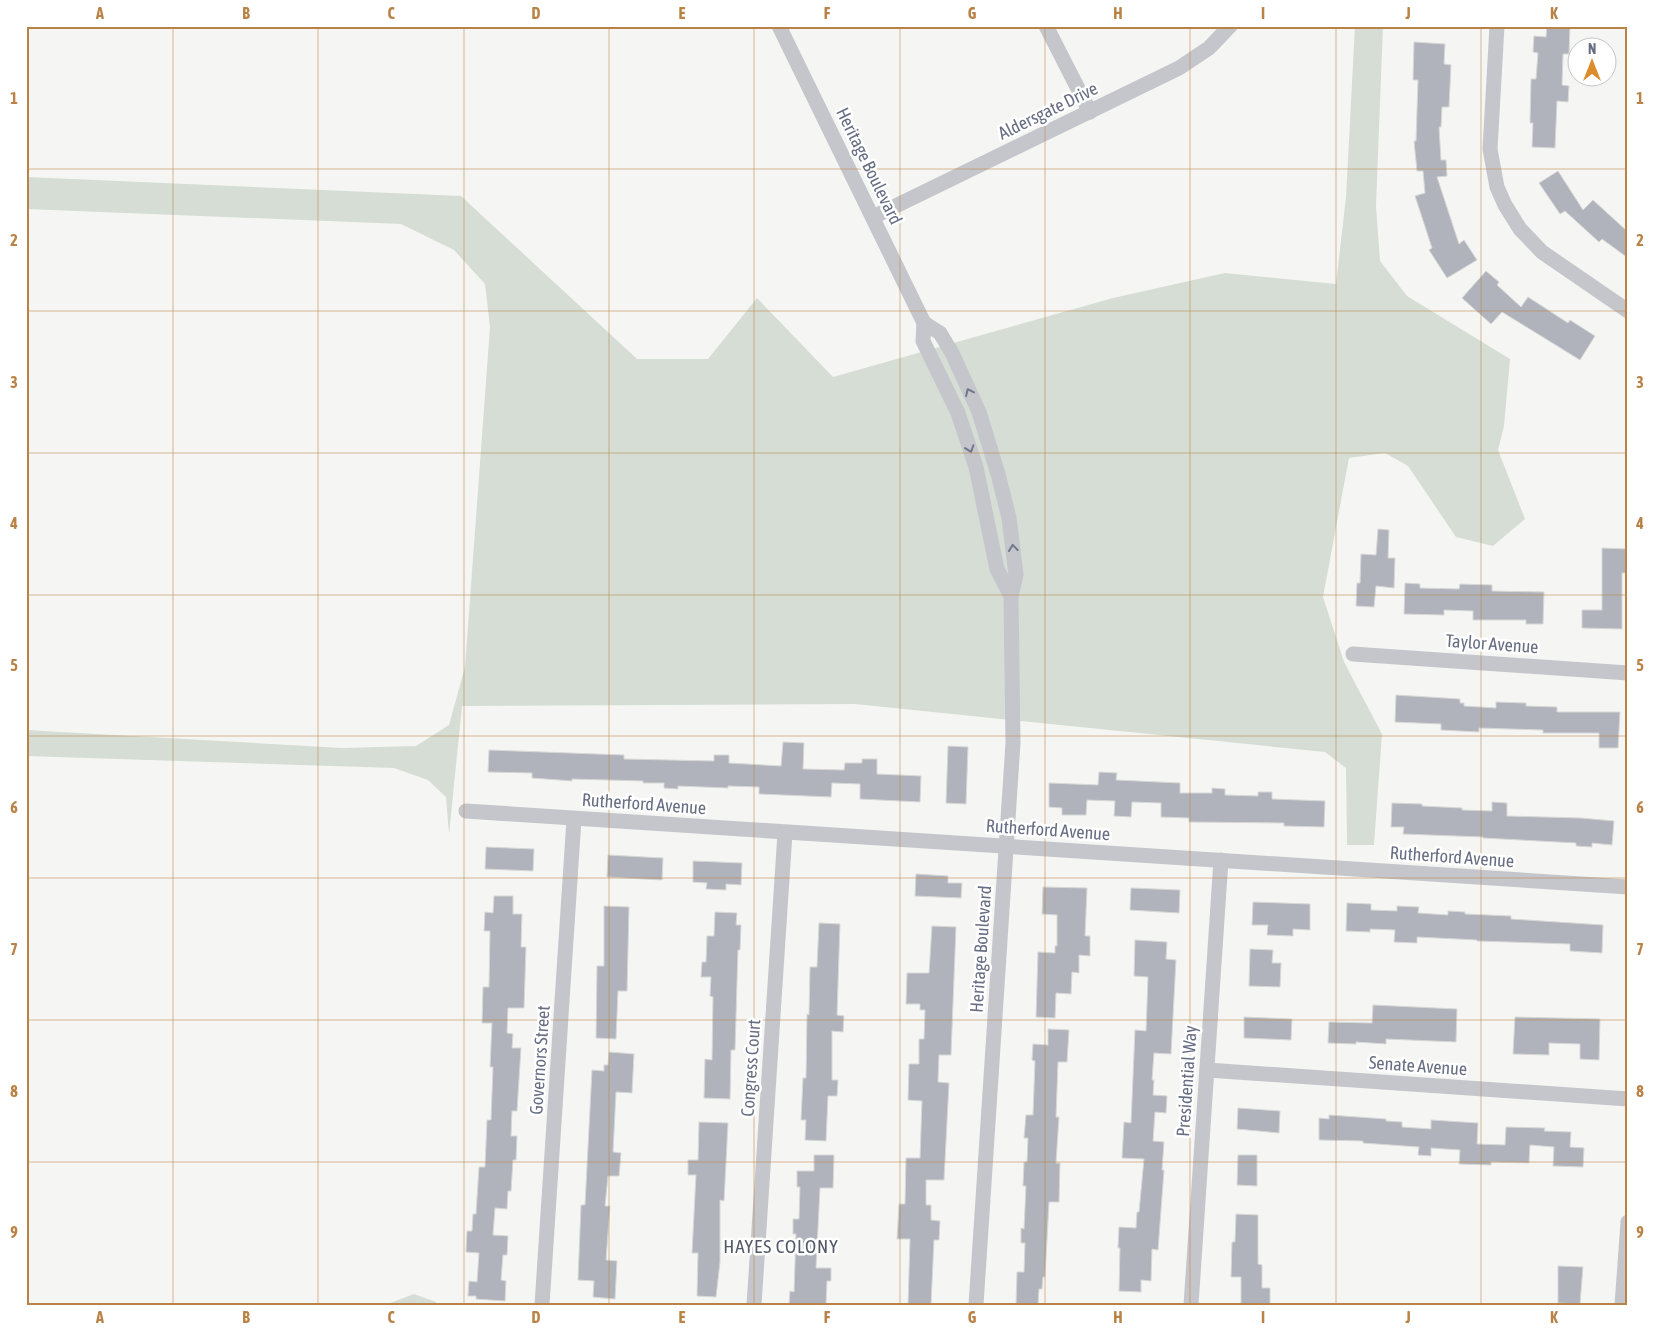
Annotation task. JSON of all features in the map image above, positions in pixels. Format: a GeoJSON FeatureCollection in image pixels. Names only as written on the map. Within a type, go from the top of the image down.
{"type":"FeatureCollection","features":[{"type":"Feature","properties":{"kind":"street","name":"Heritage Boulevard"},"geometry":{"type":"LineString","coordinates":[[779,26],[924,322],[923,341],[958,413],[976,467],[997,569],[1011,596]]}},
{"type":"Feature","properties":{"kind":"street"},"geometry":{"type":"LineString","coordinates":[[1046,26],[1090,112]]}},
{"type":"Feature","properties":{"kind":"street","name":"Aldersgate Drive"},"geometry":{"type":"LineString","coordinates":[[874,217],[1179,68],[1209,48],[1230,26]]}},
{"type":"Feature","properties":{"kind":"street"},"geometry":{"type":"LineString","coordinates":[[1497,26],[1490,149],[1497,187],[1505,205],[1520,229],[1542,252],[1628,311]]}},
{"type":"Feature","properties":{"kind":"street","name":"Heritage Boulevard"},"geometry":{"type":"LineString","coordinates":[[924,322],[940,333],[952,353],[981,420],[1009,518],[1016,575],[1011,596],[1014,743],[976,1305]]}},
{"type":"Feature","properties":{"kind":"street","name":"Taylor Avenue"},"geometry":{"type":"LineString","coordinates":[[1353,654],[1628,673]]}},
{"type":"Feature","properties":{"kind":"street","name":"Rutherford Avenue"},"geometry":{"type":"LineString","coordinates":[[466,811],[1628,887]]}},
{"type":"Feature","properties":{"kind":"street","name":"Governors Street"},"geometry":{"type":"LineString","coordinates":[[542,1305],[574,818]]}},
{"type":"Feature","properties":{"kind":"street","name":"Congress Court"},"geometry":{"type":"LineString","coordinates":[[754,1305],[786,833]]}},
{"type":"Feature","properties":{"kind":"street","name":"Presidential Way"},"geometry":{"type":"LineString","coordinates":[[1191,1305],[1221,860]]}},
{"type":"Feature","properties":{"kind":"street","name":"Senate Avenue"},"geometry":{"type":"LineString","coordinates":[[1206,1070],[1628,1099]]}},
{"type":"Feature","properties":{"kind":"street"},"geometry":{"type":"LineString","coordinates":[[1622,1305],[1628,1222]]}},
{"type":"Feature","properties":{"kind":"shaded area"},"geometry":{"type":"Polygon","coordinates":[[[1355,26],[1383,26],[1376,206],[1380,261],[1407,296],[1510,359],[1504,426],[1498,450],[1525,519],[1493,546],[1456,537],[1408,466],[1385,453],[1349,458],[1323,597],[1344,662],[1382,734],[1374,845],[1347,845],[1346,768],[1325,752],[855,704],[462,706],[449,834],[446,797],[428,780],[394,768],[26,756],[26,730],[342,748],[416,746],[449,725],[465,667],[490,327],[485,284],[454,250],[401,224],[26,209],[26,177],[461,196],[637,359],[708,359],[757,298],[833,377],[1113,298],[1225,273],[1336,284],[1346,197],[1355,26]]]}},
{"type":"Feature","properties":{"kind":"shaded area"},"geometry":{"type":"Polygon","coordinates":[[[414,1294],[436,1302],[435,1305],[385,1305],[414,1294]]]}},
{"type":"Feature","properties":{"kind":"building"},"geometry":{"type":"Polygon","coordinates":[[[1547,26],[1570,26],[1570,38],[1566,38],[1566,54],[1563,54],[1562,85],[1569,88],[1568,102],[1557,101],[1555,148],[1532,147],[1533,123],[1530,123],[1531,79],[1536,79],[1538,53],[1533,52],[1534,36],[1546,37],[1547,26]]]}},
{"type":"Feature","properties":{"kind":"building"},"geometry":{"type":"Polygon","coordinates":[[[1414,42],[1445,44],[1444,64],[1451,65],[1449,107],[1442,107],[1441,127],[1439,127],[1441,160],[1446,160],[1447,176],[1437,177],[1459,244],[1464,240],[1477,260],[1447,278],[1429,250],[1432,248],[1415,196],[1425,193],[1423,171],[1417,171],[1414,141],[1416,141],[1418,80],[1413,80],[1414,42]]]}},
{"type":"Feature","properties":{"kind":"building"},"geometry":{"type":"Polygon","coordinates":[[[1558,171],[1583,210],[1593,200],[1628,232],[1628,258],[1602,239],[1599,242],[1565,211],[1560,214],[1539,183],[1558,171]]]}},
{"type":"Feature","properties":{"kind":"building"},"geometry":{"type":"Polygon","coordinates":[[[1486,271],[1499,282],[1497,285],[1521,307],[1528,297],[1568,323],[1570,320],[1595,336],[1580,360],[1502,312],[1491,324],[1462,298],[1486,271]]]}},
{"type":"Feature","properties":{"kind":"building"},"geometry":{"type":"Polygon","coordinates":[[[1378,529],[1389,530],[1388,558],[1395,558],[1394,588],[1376,586],[1374,607],[1356,606],[1357,583],[1360,583],[1361,554],[1376,555],[1378,529]]]}},
{"type":"Feature","properties":{"kind":"building"},"geometry":{"type":"Polygon","coordinates":[[[1602,548],[1628,549],[1628,573],[1622,573],[1622,629],[1582,628],[1582,610],[1602,610],[1602,548]]]}},
{"type":"Feature","properties":{"kind":"building"},"geometry":{"type":"Polygon","coordinates":[[[1405,583],[1420,584],[1420,588],[1459,589],[1460,584],[1492,585],[1492,591],[1544,592],[1543,624],[1526,624],[1526,620],[1473,620],[1473,611],[1444,610],[1444,615],[1404,614],[1405,583]]]}},
{"type":"Feature","properties":{"kind":"building"},"geometry":{"type":"Polygon","coordinates":[[[1396,695],[1460,699],[1460,703],[1464,703],[1464,706],[1496,708],[1496,702],[1526,703],[1526,706],[1557,707],[1557,712],[1620,712],[1618,748],[1599,748],[1599,733],[1543,733],[1543,730],[1479,728],[1479,732],[1441,730],[1441,724],[1395,722],[1396,695]]]}},
{"type":"Feature","properties":{"kind":"building"},"geometry":{"type":"Polygon","coordinates":[[[783,742],[804,743],[803,769],[844,770],[845,763],[862,763],[862,759],[877,759],[877,774],[921,776],[920,802],[860,799],[860,784],[832,783],[831,797],[759,794],[759,787],[678,786],[678,789],[664,788],[664,783],[643,783],[643,781],[572,779],[572,781],[532,778],[532,773],[488,772],[489,750],[624,755],[624,759],[714,761],[714,755],[729,755],[729,763],[781,766],[783,742]]]}},
{"type":"Feature","properties":{"kind":"building"},"geometry":{"type":"Polygon","coordinates":[[[948,746],[968,747],[966,804],[946,803],[948,746]]]}},
{"type":"Feature","properties":{"kind":"building"},"geometry":{"type":"Polygon","coordinates":[[[1099,772],[1117,773],[1116,780],[1180,783],[1180,793],[1212,793],[1212,788],[1225,789],[1225,795],[1258,796],[1258,792],[1272,792],[1272,799],[1325,801],[1324,827],[1284,826],[1284,823],[1189,822],[1189,818],[1161,817],[1161,803],[1132,802],[1131,817],[1114,816],[1115,801],[1087,800],[1086,815],[1062,815],[1062,808],[1049,807],[1049,783],[1098,785],[1099,772]]]}},
{"type":"Feature","properties":{"kind":"building"},"geometry":{"type":"Polygon","coordinates":[[[1492,802],[1507,803],[1507,816],[1614,821],[1612,845],[1592,843],[1592,847],[1576,846],[1576,843],[1403,834],[1404,827],[1391,827],[1392,803],[1492,811],[1492,802]]]}},
{"type":"Feature","properties":{"kind":"building"},"geometry":{"type":"Polygon","coordinates":[[[486,847],[534,849],[533,871],[485,869],[486,847]]]}},
{"type":"Feature","properties":{"kind":"building"},"geometry":{"type":"Polygon","coordinates":[[[608,855],[663,858],[662,880],[607,877],[608,855]]]}},
{"type":"Feature","properties":{"kind":"building"},"geometry":{"type":"Polygon","coordinates":[[[693,861],[742,863],[741,885],[726,884],[726,890],[706,889],[707,883],[693,882],[693,861]]]}},
{"type":"Feature","properties":{"kind":"building"},"geometry":{"type":"Polygon","coordinates":[[[916,874],[948,876],[948,883],[962,883],[961,898],[915,896],[916,874]]]}},
{"type":"Feature","properties":{"kind":"building"},"geometry":{"type":"Polygon","coordinates":[[[1043,887],[1087,888],[1085,936],[1090,936],[1090,956],[1079,955],[1079,973],[1072,972],[1071,994],[1056,993],[1055,1018],[1036,1017],[1038,952],[1055,953],[1055,946],[1057,946],[1057,915],[1042,914],[1043,887]]]}},
{"type":"Feature","properties":{"kind":"building"},"geometry":{"type":"Polygon","coordinates":[[[1131,888],[1180,890],[1179,913],[1130,910],[1131,888]]]}},
{"type":"Feature","properties":{"kind":"building"},"geometry":{"type":"Polygon","coordinates":[[[494,896],[513,896],[513,914],[522,914],[521,947],[526,947],[524,1008],[508,1008],[507,1033],[513,1034],[512,1048],[521,1048],[517,1111],[512,1111],[511,1136],[517,1136],[516,1160],[513,1160],[511,1191],[508,1191],[507,1209],[495,1208],[493,1235],[508,1236],[507,1255],[503,1255],[501,1280],[506,1281],[505,1301],[476,1299],[476,1296],[468,1296],[469,1281],[477,1282],[479,1253],[466,1252],[467,1231],[472,1231],[473,1214],[476,1214],[479,1167],[485,1167],[487,1120],[491,1120],[493,1067],[490,1067],[492,1023],[482,1023],[483,987],[489,987],[490,931],[484,931],[485,912],[493,913],[494,896]]]}},
{"type":"Feature","properties":{"kind":"building"},"geometry":{"type":"Polygon","coordinates":[[[1253,902],[1310,904],[1310,930],[1293,929],[1293,936],[1267,935],[1268,925],[1252,925],[1253,902]]]}},
{"type":"Feature","properties":{"kind":"building"},"geometry":{"type":"Polygon","coordinates":[[[1347,903],[1371,904],[1371,910],[1397,911],[1397,906],[1419,907],[1418,913],[1448,915],[1448,911],[1465,912],[1465,914],[1511,916],[1511,919],[1603,925],[1602,953],[1570,951],[1570,944],[1417,937],[1417,943],[1394,942],[1395,930],[1370,929],[1370,932],[1346,931],[1347,903]]]}},
{"type":"Feature","properties":{"kind":"building"},"geometry":{"type":"Polygon","coordinates":[[[604,906],[629,907],[627,991],[618,991],[616,1039],[596,1038],[597,966],[604,966],[604,906]]]}},
{"type":"Feature","properties":{"kind":"building"},"geometry":{"type":"Polygon","coordinates":[[[715,912],[737,913],[736,925],[741,925],[740,950],[738,950],[735,1050],[731,1050],[730,1099],[704,1098],[705,1059],[712,1060],[713,997],[710,996],[711,977],[701,977],[702,962],[706,962],[707,936],[714,936],[715,912]]]}},
{"type":"Feature","properties":{"kind":"building"},"geometry":{"type":"Polygon","coordinates":[[[819,923],[840,924],[837,1015],[844,1016],[843,1032],[832,1031],[832,1080],[838,1080],[837,1096],[828,1096],[826,1141],[805,1140],[806,1120],[801,1120],[803,1078],[806,1078],[810,967],[817,967],[819,923]]]}},
{"type":"Feature","properties":{"kind":"building"},"geometry":{"type":"Polygon","coordinates":[[[932,926],[956,927],[951,1055],[939,1055],[938,1082],[949,1083],[944,1180],[926,1180],[926,1205],[931,1205],[931,1220],[940,1221],[939,1240],[934,1240],[931,1305],[908,1305],[910,1239],[897,1239],[899,1204],[905,1204],[906,1158],[920,1158],[922,1101],[908,1100],[909,1064],[919,1064],[919,1039],[924,1039],[925,1010],[920,1010],[920,1004],[906,1004],[907,973],[929,973],[932,926]]]}},
{"type":"Feature","properties":{"kind":"building"},"geometry":{"type":"Polygon","coordinates":[[[1135,940],[1167,942],[1166,959],[1176,960],[1171,1054],[1154,1053],[1152,1080],[1154,1080],[1153,1095],[1167,1096],[1166,1113],[1155,1112],[1153,1141],[1164,1142],[1162,1170],[1164,1170],[1158,1250],[1152,1249],[1151,1281],[1141,1280],[1141,1292],[1119,1291],[1120,1248],[1118,1248],[1119,1227],[1136,1228],[1144,1159],[1122,1158],[1124,1122],[1131,1123],[1135,1030],[1146,1031],[1148,977],[1134,976],[1135,940]]]}},
{"type":"Feature","properties":{"kind":"building"},"geometry":{"type":"Polygon","coordinates":[[[1250,949],[1273,950],[1272,963],[1281,963],[1280,987],[1249,986],[1250,949]]]}},
{"type":"Feature","properties":{"kind":"building"},"geometry":{"type":"Polygon","coordinates":[[[1373,1005],[1457,1009],[1456,1042],[1386,1039],[1386,1044],[1328,1043],[1329,1022],[1372,1023],[1373,1005]]]}},
{"type":"Feature","properties":{"kind":"building"},"geometry":{"type":"Polygon","coordinates":[[[1244,1017],[1292,1019],[1291,1040],[1244,1038],[1244,1017]]]}},
{"type":"Feature","properties":{"kind":"building"},"geometry":{"type":"Polygon","coordinates":[[[1515,1017],[1600,1019],[1599,1060],[1580,1059],[1580,1044],[1549,1043],[1549,1055],[1513,1054],[1515,1017]]]}},
{"type":"Feature","properties":{"kind":"building"},"geometry":{"type":"Polygon","coordinates":[[[1048,1029],[1069,1030],[1067,1062],[1058,1062],[1056,1117],[1059,1117],[1056,1163],[1060,1163],[1059,1202],[1049,1202],[1045,1277],[1043,1277],[1042,1289],[1039,1289],[1038,1305],[1016,1305],[1017,1272],[1024,1272],[1025,1243],[1021,1243],[1021,1228],[1024,1229],[1026,1186],[1023,1186],[1024,1162],[1027,1162],[1028,1138],[1024,1138],[1026,1115],[1033,1115],[1035,1061],[1032,1060],[1033,1044],[1048,1045],[1048,1029]]]}},
{"type":"Feature","properties":{"kind":"building"},"geometry":{"type":"Polygon","coordinates":[[[609,1052],[634,1054],[632,1093],[616,1092],[613,1152],[621,1153],[619,1176],[608,1176],[605,1206],[610,1206],[606,1260],[617,1261],[615,1299],[593,1297],[594,1281],[578,1280],[581,1205],[585,1205],[592,1070],[604,1071],[604,1065],[608,1065],[609,1052]]]}},
{"type":"Feature","properties":{"kind":"building"},"geometry":{"type":"Polygon","coordinates":[[[1238,1108],[1280,1111],[1279,1133],[1237,1129],[1238,1108]]]}},
{"type":"Feature","properties":{"kind":"building"},"geometry":{"type":"Polygon","coordinates":[[[1329,1115],[1386,1119],[1386,1121],[1402,1122],[1402,1127],[1431,1129],[1431,1120],[1478,1123],[1477,1144],[1505,1145],[1506,1127],[1545,1128],[1544,1131],[1571,1132],[1570,1147],[1584,1148],[1583,1167],[1553,1166],[1554,1147],[1530,1145],[1529,1163],[1491,1162],[1491,1165],[1459,1164],[1460,1150],[1431,1148],[1431,1156],[1418,1155],[1419,1147],[1363,1143],[1363,1141],[1319,1140],[1319,1118],[1329,1119],[1329,1115]]]}},
{"type":"Feature","properties":{"kind":"building"},"geometry":{"type":"Polygon","coordinates":[[[699,1122],[728,1123],[724,1201],[720,1200],[720,1262],[716,1297],[697,1296],[698,1253],[692,1253],[696,1175],[688,1175],[688,1160],[698,1160],[699,1122]]]}},
{"type":"Feature","properties":{"kind":"building"},"geometry":{"type":"Polygon","coordinates":[[[814,1155],[834,1155],[833,1188],[820,1188],[816,1268],[831,1268],[831,1281],[827,1281],[826,1305],[789,1305],[790,1291],[794,1292],[796,1234],[793,1234],[793,1219],[799,1219],[800,1187],[797,1187],[797,1171],[814,1171],[814,1155]]]}},
{"type":"Feature","properties":{"kind":"building"},"geometry":{"type":"Polygon","coordinates":[[[1238,1155],[1257,1155],[1257,1186],[1237,1185],[1238,1155]]]}},
{"type":"Feature","properties":{"kind":"building"},"geometry":{"type":"Polygon","coordinates":[[[1236,1214],[1258,1215],[1258,1264],[1262,1265],[1262,1288],[1270,1288],[1270,1305],[1241,1305],[1241,1277],[1231,1277],[1232,1242],[1235,1242],[1236,1214]]]}},
{"type":"Feature","properties":{"kind":"building"},"geometry":{"type":"Polygon","coordinates":[[[1558,1266],[1583,1267],[1580,1304],[1558,1303],[1558,1266]]]}},
{"type":"Feature","properties":{"kind":"district","name":"HAYES COLONY"},"geometry":{"type":"Point","coordinates":[781,1246]}}]}
